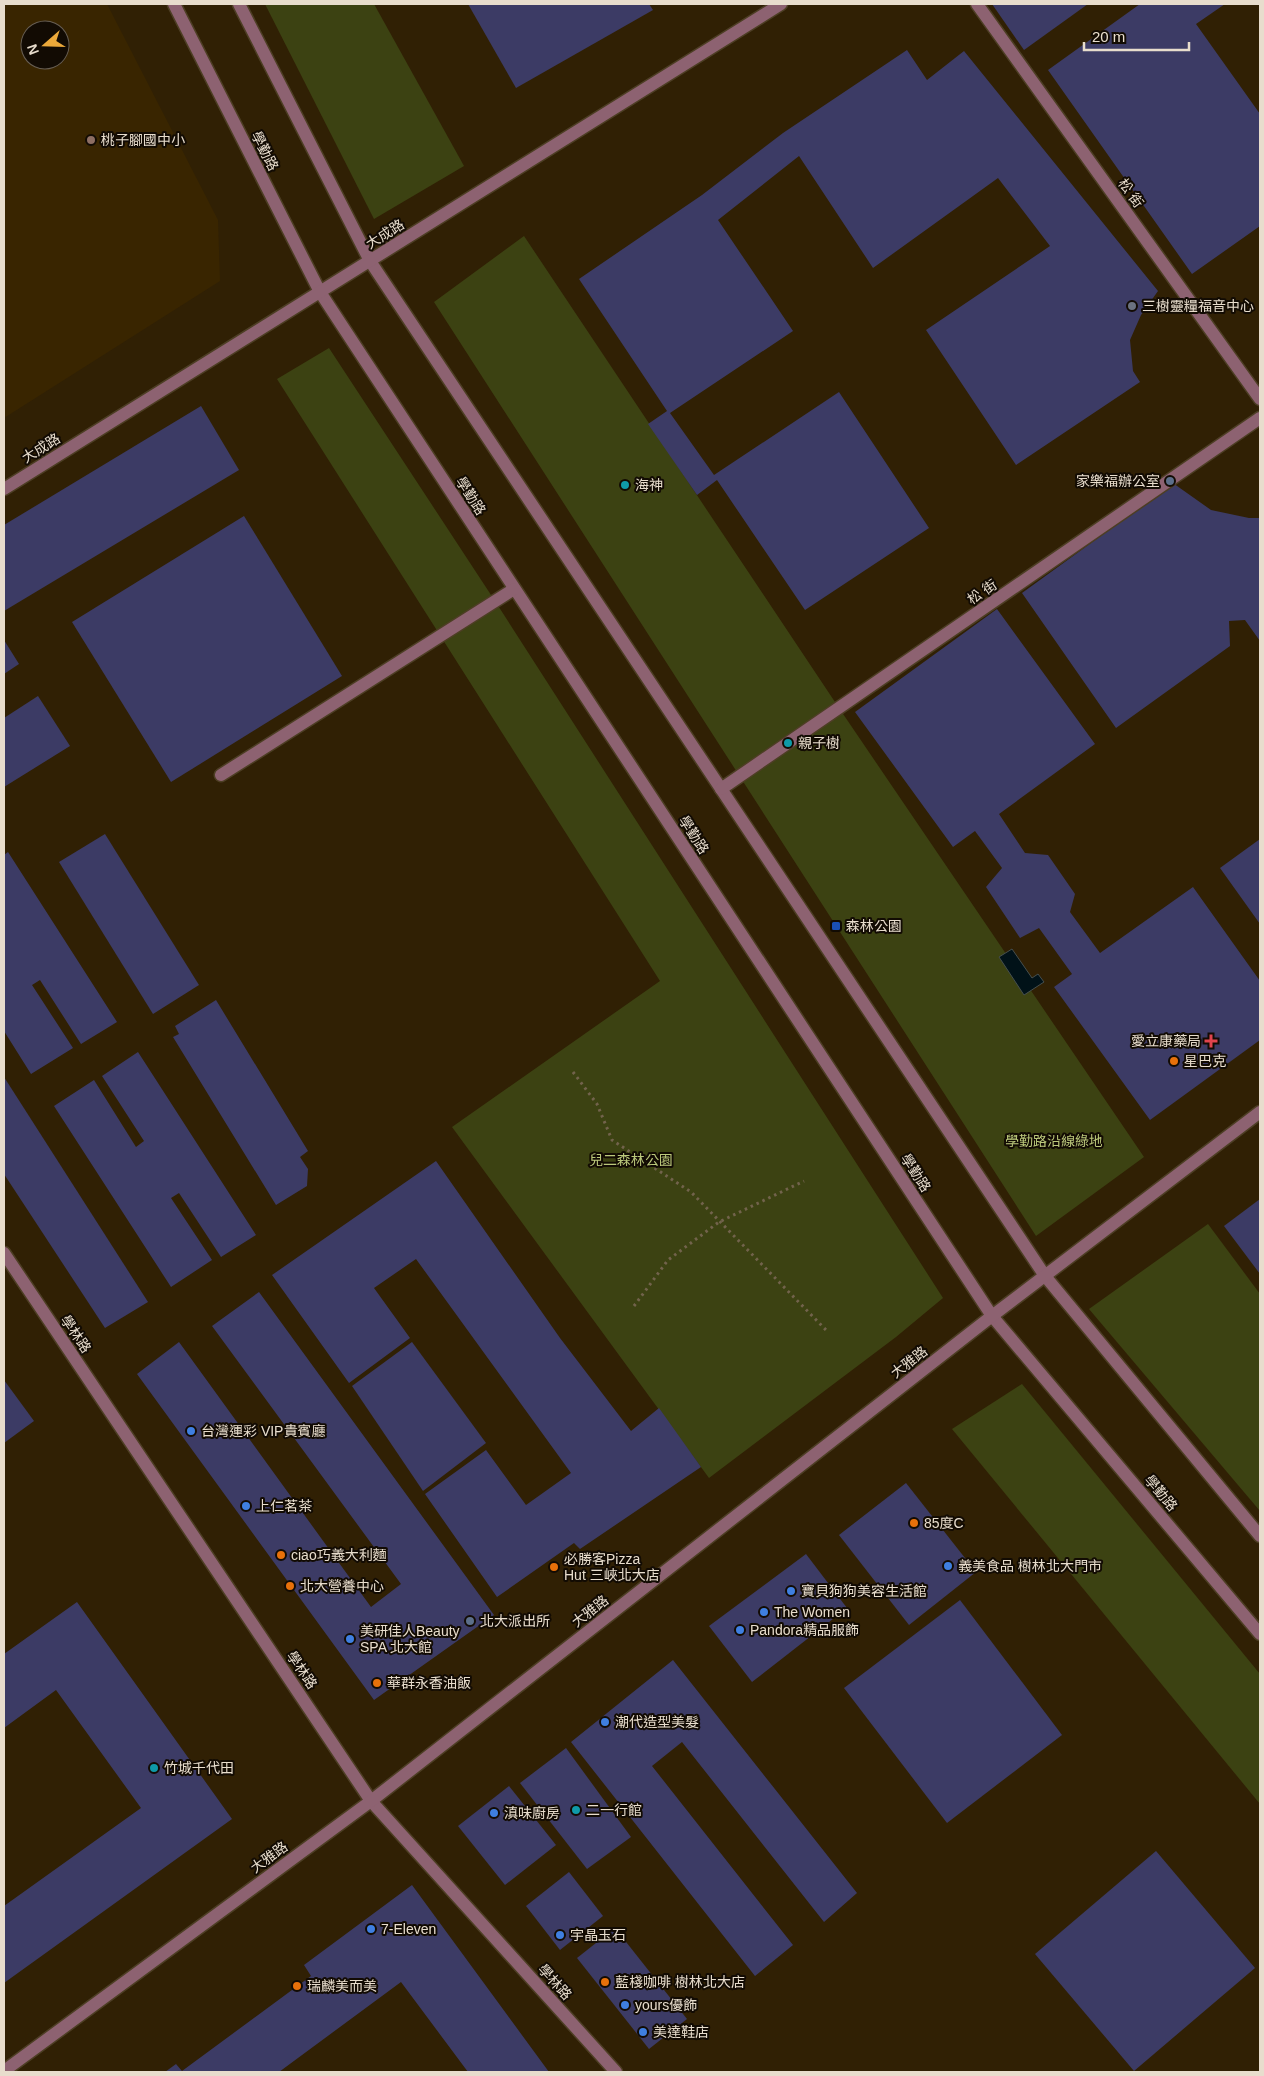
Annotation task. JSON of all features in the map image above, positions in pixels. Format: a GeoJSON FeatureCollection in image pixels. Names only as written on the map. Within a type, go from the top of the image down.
{"type":"FeatureCollection","features":[{"type":"Feature","properties":{"kind":"street","name":"學勤路"},"geometry":{"type":"LineString","coordinates":[[174,4],[320,292],[992,1316],[1260,1634]]}},
{"type":"Feature","properties":{"kind":"street"},"geometry":{"type":"LineString","coordinates":[[239,4],[370,261],[1045,1276],[1260,1536]]}},
{"type":"Feature","properties":{"kind":"street","name":"大成路"},"geometry":{"type":"LineString","coordinates":[[4,489],[781,4]]}},
{"type":"Feature","properties":{"kind":"street","name":"松 街"},"geometry":{"type":"LineString","coordinates":[[977,4],[1260,399]]}},
{"type":"Feature","properties":{"kind":"street","name":"松 街"},"geometry":{"type":"LineString","coordinates":[[721,789],[1260,418]]}},
{"type":"Feature","properties":{"kind":"street"},"geometry":{"type":"LineString","coordinates":[[221,775],[514,589]]}},
{"type":"Feature","properties":{"kind":"street","name":"大雅路"},"geometry":{"type":"LineString","coordinates":[[4,2071],[371,1801],[992,1316],[1260,1112]]}},
{"type":"Feature","properties":{"kind":"street","name":"學林路"},"geometry":{"type":"LineString","coordinates":[[4,1253],[371,1801],[616,2072]]}},
{"type":"Feature","properties":{"kind":"path"},"geometry":{"type":"LineString","coordinates":[[573,1072],[597,1104],[612,1140],[691,1192],[718,1222],[827,1331]]}},
{"type":"Feature","properties":{"kind":"path"},"geometry":{"type":"LineString","coordinates":[[634,1306],[668,1260],[718,1222],[804,1181]]}},
{"type":"Feature","properties":{"kind":"shaded area","name":"桃子腳國中小"},"geometry":{"type":"Polygon","coordinates":[[[4,4],[107,4],[218,220],[220,281],[4,418],[4,4]]]}},
{"type":"Feature","properties":{"kind":"shaded area"},"geometry":{"type":"Polygon","coordinates":[[[1012,949],[1032,978],[1038,974],[1044,982],[1024,995],[999,957],[1012,949]]]}},
{"type":"Feature","properties":{"kind":"green space"},"geometry":{"type":"Polygon","coordinates":[[[265,4],[374,4],[464,166],[374,219],[265,4]]]}},
{"type":"Feature","properties":{"kind":"green space","name":"學勤路沿線綠地"},"geometry":{"type":"Polygon","coordinates":[[[524,236],[839,708],[1144,1157],[1036,1236],[434,302],[524,236]]]}},
{"type":"Feature","properties":{"kind":"green space","name":"兒二森林公園"},"geometry":{"type":"Polygon","coordinates":[[[329,348],[495,601],[943,1298],[896,1337],[709,1478],[452,1127],[660,981],[277,379],[329,348]]]}},
{"type":"Feature","properties":{"kind":"green space"},"geometry":{"type":"Polygon","coordinates":[[[1208,1224],[1260,1294],[1260,1511],[1089,1309],[1208,1224]]]}},
{"type":"Feature","properties":{"kind":"green space"},"geometry":{"type":"Polygon","coordinates":[[[1022,1384],[1260,1674],[1260,1804],[952,1429],[1022,1384]]]}},
{"type":"Feature","properties":{"kind":"building"},"geometry":{"type":"Polygon","coordinates":[[[468,4],[649,4],[653,10],[516,88],[468,4]]]}},
{"type":"Feature","properties":{"kind":"building"},"geometry":{"type":"Polygon","coordinates":[[[992,4],[1088,4],[1024,50],[992,4]]]}},
{"type":"Feature","properties":{"kind":"building"},"geometry":{"type":"Polygon","coordinates":[[[1140,4],[1225,4],[1196,24],[1260,114],[1260,226],[1192,274],[1048,70],[1140,4]]]}},
{"type":"Feature","properties":{"kind":"building"},"geometry":{"type":"Polygon","coordinates":[[[907,50],[927,80],[964,51],[1158,291],[1141,315],[1130,340],[1133,371],[1140,382],[1016,465],[926,330],[1050,246],[998,178],[873,268],[799,156],[718,220],[793,331],[670,413],[714,475],[839,392],[929,528],[805,610],[717,480],[697,495],[648,424],[667,411],[579,279],[702,195],[783,133],[907,50]]]}},
{"type":"Feature","properties":{"kind":"building"},"geometry":{"type":"Polygon","coordinates":[[[201,406],[239,470],[4,611],[4,525],[201,406]]]}},
{"type":"Feature","properties":{"kind":"building"},"geometry":{"type":"Polygon","coordinates":[[[1170,481],[1211,510],[1249,518],[1260,518],[1260,641],[1245,620],[1229,621],[1230,646],[1116,728],[1022,593],[1149,501],[1170,481]]]}},
{"type":"Feature","properties":{"kind":"building"},"geometry":{"type":"Polygon","coordinates":[[[244,516],[342,676],[171,782],[72,622],[244,516]]]}},
{"type":"Feature","properties":{"kind":"building"},"geometry":{"type":"Polygon","coordinates":[[[997,609],[1095,744],[999,814],[1025,853],[1048,855],[1075,894],[1070,912],[1100,953],[1193,887],[1260,981],[1260,1040],[1150,1120],[1054,987],[1072,974],[1039,928],[1020,938],[986,887],[1002,868],[975,831],[953,847],[855,712],[997,609]]]}},
{"type":"Feature","properties":{"kind":"building"},"geometry":{"type":"Polygon","coordinates":[[[4,640],[19,664],[4,674],[4,640]]]}},
{"type":"Feature","properties":{"kind":"building"},"geometry":{"type":"Polygon","coordinates":[[[38,696],[70,746],[4,787],[4,718],[38,696]]]}},
{"type":"Feature","properties":{"kind":"building"},"geometry":{"type":"Polygon","coordinates":[[[105,834],[199,985],[153,1014],[59,862],[105,834]]]}},
{"type":"Feature","properties":{"kind":"building"},"geometry":{"type":"Polygon","coordinates":[[[1260,839],[1260,924],[1220,868],[1260,839]]]}},
{"type":"Feature","properties":{"kind":"building"},"geometry":{"type":"Polygon","coordinates":[[[8,852],[117,1022],[81,1044],[40,980],[32,985],[73,1048],[31,1074],[4,1031],[4,855],[8,852]]]}},
{"type":"Feature","properties":{"kind":"building"},"geometry":{"type":"Polygon","coordinates":[[[216,1000],[308,1151],[300,1157],[308,1169],[307,1186],[276,1205],[173,1037],[179,1034],[175,1026],[216,1000]]]}},
{"type":"Feature","properties":{"kind":"building"},"geometry":{"type":"Polygon","coordinates":[[[138,1052],[256,1235],[221,1257],[179,1193],[171,1198],[212,1260],[171,1287],[54,1106],[94,1080],[136,1147],[144,1141],[102,1076],[138,1052]]]}},
{"type":"Feature","properties":{"kind":"building"},"geometry":{"type":"Polygon","coordinates":[[[4,1077],[148,1302],[105,1328],[4,1174],[4,1077]]]}},
{"type":"Feature","properties":{"kind":"building"},"geometry":{"type":"Polygon","coordinates":[[[436,1161],[560,1338],[631,1431],[659,1408],[701,1467],[580,1549],[574,1543],[497,1597],[425,1494],[486,1450],[526,1505],[571,1473],[416,1259],[374,1288],[410,1338],[349,1383],[272,1275],[436,1161]]]}},
{"type":"Feature","properties":{"kind":"building"},"geometry":{"type":"Polygon","coordinates":[[[1260,1199],[1260,1274],[1224,1226],[1260,1199]]]}},
{"type":"Feature","properties":{"kind":"building"},"geometry":{"type":"Polygon","coordinates":[[[259,1292],[494,1615],[374,1700],[137,1374],[179,1342],[371,1607],[401,1584],[212,1326],[259,1292]]]}},
{"type":"Feature","properties":{"kind":"building"},"geometry":{"type":"Polygon","coordinates":[[[412,1342],[486,1443],[423,1491],[352,1386],[412,1342]]]}},
{"type":"Feature","properties":{"kind":"building"},"geometry":{"type":"Polygon","coordinates":[[[4,1380],[34,1421],[4,1443],[4,1380]]]}},
{"type":"Feature","properties":{"kind":"building"},"geometry":{"type":"Polygon","coordinates":[[[906,1483],[976,1572],[909,1625],[839,1535],[906,1483]]]}},
{"type":"Feature","properties":{"kind":"building"},"geometry":{"type":"Polygon","coordinates":[[[806,1554],[847,1608],[752,1682],[709,1626],[806,1554]]]}},
{"type":"Feature","properties":{"kind":"building"},"geometry":{"type":"Polygon","coordinates":[[[960,1600],[1062,1735],[947,1823],[844,1688],[960,1600]]]}},
{"type":"Feature","properties":{"kind":"building","name":"竹城千代田"},"geometry":{"type":"Polygon","coordinates":[[[77,1602],[232,1819],[4,1983],[4,1906],[141,1808],[56,1690],[4,1728],[4,1654],[77,1602]]]}},
{"type":"Feature","properties":{"kind":"building"},"geometry":{"type":"Polygon","coordinates":[[[673,1660],[857,1893],[824,1922],[682,1742],[652,1766],[793,1945],[755,1976],[571,1742],[673,1660]]]}},
{"type":"Feature","properties":{"kind":"building","name":"二一行館"},"geometry":{"type":"Polygon","coordinates":[[[566,1748],[631,1837],[587,1869],[520,1783],[566,1748]]]}},
{"type":"Feature","properties":{"kind":"building"},"geometry":{"type":"Polygon","coordinates":[[[509,1786],[556,1845],[505,1885],[458,1826],[509,1786]]]}},
{"type":"Feature","properties":{"kind":"building"},"geometry":{"type":"Polygon","coordinates":[[[1156,1851],[1255,1968],[1134,2071],[1035,1954],[1156,1851]]]}},
{"type":"Feature","properties":{"kind":"building"},"geometry":{"type":"Polygon","coordinates":[[[569,1872],[603,1916],[560,1950],[526,1906],[569,1872]]]}},
{"type":"Feature","properties":{"kind":"building"},"geometry":{"type":"Polygon","coordinates":[[[412,1885],[549,2072],[468,2072],[401,1982],[279,2072],[165,2072],[176,2064],[182,2071],[311,1976],[304,1965],[412,1885]]]}},
{"type":"Feature","properties":{"kind":"building"},"geometry":{"type":"Polygon","coordinates":[[[615,1928],[687,2019],[649,2049],[577,1958],[615,1928]]]}},
{"type":"Feature","properties":{"kind":"place","name":"桃子腳國中小"},"geometry":{"type":"Point","coordinates":[91,140]}},
{"type":"Feature","properties":{"kind":"place","name":"三樹靈糧福音中心"},"geometry":{"type":"Point","coordinates":[1132,306]}},
{"type":"Feature","properties":{"kind":"place","name":"家樂福辦公室"},"geometry":{"type":"Point","coordinates":[1170,481]}},
{"type":"Feature","properties":{"kind":"place","name":"海神"},"geometry":{"type":"Point","coordinates":[625,485]}},
{"type":"Feature","properties":{"kind":"place","name":"親子樹"},"geometry":{"type":"Point","coordinates":[788,743]}},
{"type":"Feature","properties":{"kind":"place","name":"森林公園"},"geometry":{"type":"Point","coordinates":[836,926]}},
{"type":"Feature","properties":{"kind":"place","name":"愛立康藥局"},"geometry":{"type":"Point","coordinates":[1211,1041]}},
{"type":"Feature","properties":{"kind":"place","name":"星巴克"},"geometry":{"type":"Point","coordinates":[1174,1061]}},
{"type":"Feature","properties":{"kind":"place","name":"台灣運彩 VIP貴賓廳"},"geometry":{"type":"Point","coordinates":[191,1431]}},
{"type":"Feature","properties":{"kind":"place","name":"上仁茗茶"},"geometry":{"type":"Point","coordinates":[246,1506]}},
{"type":"Feature","properties":{"kind":"place","name":"85度C"},"geometry":{"type":"Point","coordinates":[914,1523]}},
{"type":"Feature","properties":{"kind":"place","name":"ciao巧義大利麵"},"geometry":{"type":"Point","coordinates":[281,1555]}},
{"type":"Feature","properties":{"kind":"place","name":"義美食品 樹林北大門市"},"geometry":{"type":"Point","coordinates":[948,1566]}},
{"type":"Feature","properties":{"kind":"place","name":"必勝客Pizza Hut 三峽北大店"},"geometry":{"type":"Point","coordinates":[554,1567]}},
{"type":"Feature","properties":{"kind":"place","name":"北大營養中心"},"geometry":{"type":"Point","coordinates":[290,1586]}},
{"type":"Feature","properties":{"kind":"place","name":"寶貝狗狗美容生活館"},"geometry":{"type":"Point","coordinates":[791,1591]}},
{"type":"Feature","properties":{"kind":"place","name":"The Women"},"geometry":{"type":"Point","coordinates":[764,1612]}},
{"type":"Feature","properties":{"kind":"place","name":"北大派出所"},"geometry":{"type":"Point","coordinates":[470,1621]}},
{"type":"Feature","properties":{"kind":"place","name":"Pandora精品服飾"},"geometry":{"type":"Point","coordinates":[740,1630]}},
{"type":"Feature","properties":{"kind":"place","name":"美研佳人Beauty SPA 北大館"},"geometry":{"type":"Point","coordinates":[350,1639]}},
{"type":"Feature","properties":{"kind":"place","name":"華群永香油飯"},"geometry":{"type":"Point","coordinates":[377,1683]}},
{"type":"Feature","properties":{"kind":"place","name":"潮代造型美髮"},"geometry":{"type":"Point","coordinates":[605,1722]}},
{"type":"Feature","properties":{"kind":"place","name":"竹城千代田"},"geometry":{"type":"Point","coordinates":[154,1768]}},
{"type":"Feature","properties":{"kind":"place","name":"二一行館"},"geometry":{"type":"Point","coordinates":[576,1810]}},
{"type":"Feature","properties":{"kind":"place","name":"滇味廚房"},"geometry":{"type":"Point","coordinates":[494,1813]}},
{"type":"Feature","properties":{"kind":"place","name":"7-Eleven"},"geometry":{"type":"Point","coordinates":[371,1929]}},
{"type":"Feature","properties":{"kind":"place","name":"宇晶玉石"},"geometry":{"type":"Point","coordinates":[560,1935]}},
{"type":"Feature","properties":{"kind":"place","name":"藍棧咖啡 樹林北大店"},"geometry":{"type":"Point","coordinates":[605,1982]}},
{"type":"Feature","properties":{"kind":"place","name":"瑞麟美而美"},"geometry":{"type":"Point","coordinates":[297,1986]}},
{"type":"Feature","properties":{"kind":"place","name":"yours優飾"},"geometry":{"type":"Point","coordinates":[625,2005]}},
{"type":"Feature","properties":{"kind":"place","name":"美達鞋店"},"geometry":{"type":"Point","coordinates":[643,2032]}}]}
